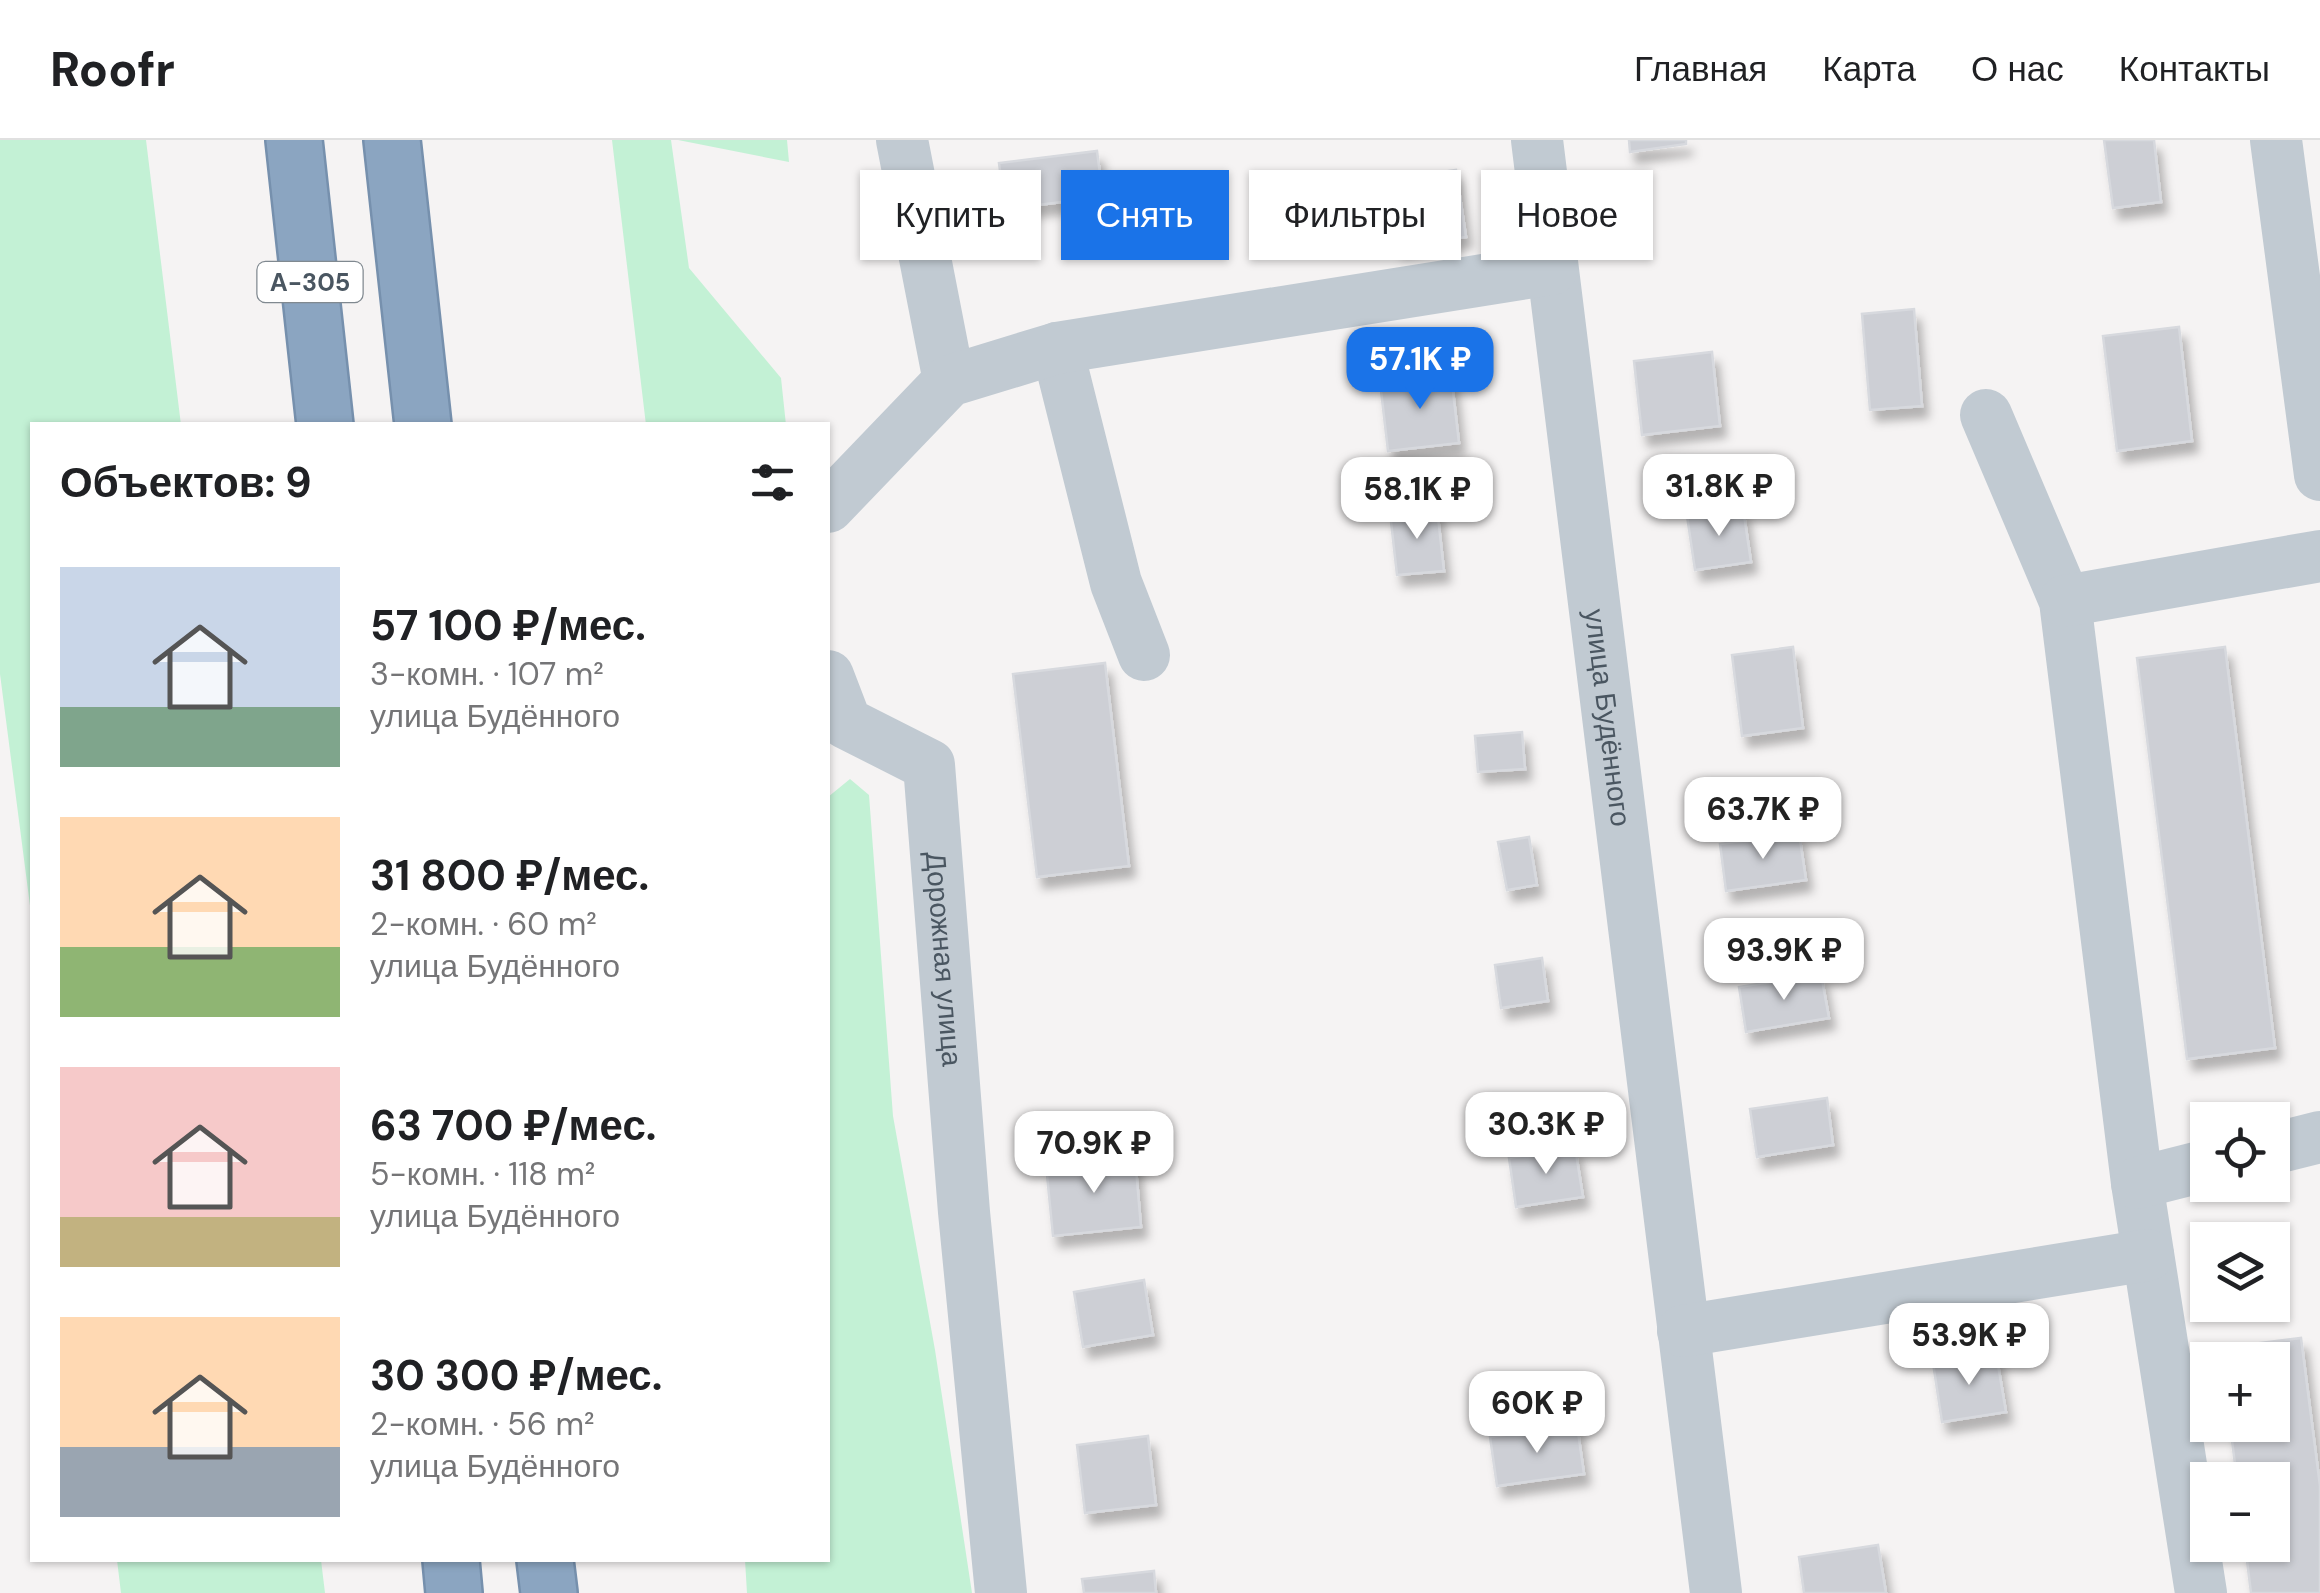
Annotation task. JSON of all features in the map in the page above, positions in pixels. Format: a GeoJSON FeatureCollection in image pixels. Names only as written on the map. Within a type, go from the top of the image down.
{"type":"FeatureCollection","features":[{"type":"Feature","properties":{"kind":"highway","name":"А-305"},"geometry":{"type":"LineString","coordinates":[[294,140],[326,422]]}},
{"type":"Feature","properties":{"kind":"highway"},"geometry":{"type":"LineString","coordinates":[[392,140],[422,422]]}},
{"type":"Feature","properties":{"kind":"highway"},"geometry":{"type":"LineString","coordinates":[[451,1562],[454,1593]]}},
{"type":"Feature","properties":{"kind":"highway"},"geometry":{"type":"LineString","coordinates":[[545,1562],[548,1593]]}},
{"type":"Feature","properties":{"kind":"street"},"geometry":{"type":"LineString","coordinates":[[902,140],[948,381]]}},
{"type":"Feature","properties":{"kind":"street","name":"улица Будённого"},"geometry":{"type":"LineString","coordinates":[[1536,140],[1716,1593]]}},
{"type":"Feature","properties":{"kind":"street"},"geometry":{"type":"LineString","coordinates":[[2276,140],[2320,475]]}},
{"type":"Feature","properties":{"kind":"street"},"geometry":{"type":"LineString","coordinates":[[830,505],[948,381],[1057,348],[1552,269]]}},
{"type":"Feature","properties":{"kind":"street"},"geometry":{"type":"LineString","coordinates":[[1057,348],[1116,583],[1144,655]]}},
{"type":"Feature","properties":{"kind":"street"},"geometry":{"type":"LineString","coordinates":[[1986,415],[2065,601],[2137,1183],[2201,1593]]}},
{"type":"Feature","properties":{"kind":"street"},"geometry":{"type":"LineString","coordinates":[[2065,601],[2320,556]]}},
{"type":"Feature","properties":{"kind":"street","name":"Дорожная улица"},"geometry":{"type":"LineString","coordinates":[[830,681],[846,724],[929,765],[964,1212],[1001,1593]]}},
{"type":"Feature","properties":{"kind":"street"},"geometry":{"type":"LineString","coordinates":[[2290,1144],[2320,1136]]}},
{"type":"Feature","properties":{"kind":"street"},"geometry":{"type":"LineString","coordinates":[[2137,1183],[2190,1170]]}},
{"type":"Feature","properties":{"kind":"street"},"geometry":{"type":"LineString","coordinates":[[1684,1331],[2148,1255]]}},
{"type":"Feature","properties":{"kind":"green space"},"geometry":{"type":"Polygon","coordinates":[[[0,140],[146,140],[181,422],[30,422],[30,906],[0,674],[0,140]]]}},
{"type":"Feature","properties":{"kind":"green space"},"geometry":{"type":"Polygon","coordinates":[[[612,140],[671,140],[689,268],[781,378],[786,422],[646,422],[612,140]]]}},
{"type":"Feature","properties":{"kind":"green space"},"geometry":{"type":"Polygon","coordinates":[[[678,140],[787,140],[789,162],[678,140]]]}},
{"type":"Feature","properties":{"kind":"green space"},"geometry":{"type":"Polygon","coordinates":[[[850,779],[869,795],[893,1116],[935,1350],[972,1593],[747,1593],[745,1562],[830,1562],[830,795],[850,779]]]}},
{"type":"Feature","properties":{"kind":"green space"},"geometry":{"type":"Polygon","coordinates":[[[117,1562],[321,1562],[325,1593],[121,1593],[117,1562]]]}},
{"type":"Feature","properties":{"kind":"building"},"geometry":{"type":"Polygon","coordinates":[[[1629,140],[1686,140],[1686,144],[1630,152],[1629,140]]]}},
{"type":"Feature","properties":{"kind":"building"},"geometry":{"type":"Polygon","coordinates":[[[2104,140],[2154,140],[2161,202],[2113,208],[2104,140]]]}},
{"type":"Feature","properties":{"kind":"building"},"geometry":{"type":"Polygon","coordinates":[[[1097,151],[1099,170],[1061,170],[1061,202],[1041,205],[1041,170],[1000,170],[999,163],[1097,151]]]}},
{"type":"Feature","properties":{"kind":"building"},"geometry":{"type":"Polygon","coordinates":[[[1461,204],[1466,237],[1461,238],[1461,204]]]}},
{"type":"Feature","properties":{"kind":"building"},"geometry":{"type":"Polygon","coordinates":[[[1914,309],[1922,406],[1870,410],[1862,314],[1914,309]]]}},
{"type":"Feature","properties":{"kind":"building"},"geometry":{"type":"Polygon","coordinates":[[[2179,327],[2192,441],[2117,451],[2103,336],[2179,327]]]}},
{"type":"Feature","properties":{"kind":"building"},"geometry":{"type":"Polygon","coordinates":[[[1712,352],[1720,426],[1642,435],[1634,361],[1712,352]]]}},
{"type":"Feature","properties":{"kind":"building"},"geometry":{"type":"Polygon","coordinates":[[[1451,374],[1459,443],[1388,451],[1380,382],[1451,374]]]}},
{"type":"Feature","properties":{"kind":"building"},"geometry":{"type":"Polygon","coordinates":[[[1437,508],[1444,571],[1397,575],[1390,513],[1437,508]]]}},
{"type":"Feature","properties":{"kind":"building"},"geometry":{"type":"Polygon","coordinates":[[[1743,508],[1751,562],[1695,570],[1687,516],[1743,508]]]}},
{"type":"Feature","properties":{"kind":"building"},"geometry":{"type":"Polygon","coordinates":[[[1793,647],[1803,728],[1742,736],[1732,655],[1793,647]]]}},
{"type":"Feature","properties":{"kind":"building"},"geometry":{"type":"Polygon","coordinates":[[[2225,647],[2275,1048],[2187,1059],[2137,658],[2225,647]]]}},
{"type":"Feature","properties":{"kind":"building"},"geometry":{"type":"Polygon","coordinates":[[[1105,663],[1129,866],[1037,877],[1013,674],[1105,663]]]}},
{"type":"Feature","properties":{"kind":"building"},"geometry":{"type":"Polygon","coordinates":[[[1522,732],[1525,769],[1478,772],[1475,736],[1522,732]]]}},
{"type":"Feature","properties":{"kind":"building"},"geometry":{"type":"Polygon","coordinates":[[[1799,833],[1806,880],[1726,891],[1720,844],[1799,833]]]}},
{"type":"Feature","properties":{"kind":"building"},"geometry":{"type":"Polygon","coordinates":[[[1529,837],[1537,885],[1507,890],[1498,842],[1529,837]]]}},
{"type":"Feature","properties":{"kind":"building"},"geometry":{"type":"Polygon","coordinates":[[[1542,958],[1548,1001],[1501,1008],[1495,965],[1542,958]]]}},
{"type":"Feature","properties":{"kind":"building"},"geometry":{"type":"Polygon","coordinates":[[[1821,974],[1829,1018],[1746,1032],[1739,987],[1821,974]]]}},
{"type":"Feature","properties":{"kind":"building"},"geometry":{"type":"Polygon","coordinates":[[[1827,1098],[1833,1145],[1757,1157],[1750,1109],[1827,1098]]]}},
{"type":"Feature","properties":{"kind":"building"},"geometry":{"type":"Polygon","coordinates":[[[1575,1147],[1583,1197],[1516,1207],[1509,1158],[1575,1147]]]}},
{"type":"Feature","properties":{"kind":"building"},"geometry":{"type":"Polygon","coordinates":[[[1135,1157],[1141,1227],[1053,1236],[1046,1165],[1135,1157]]]}},
{"type":"Feature","properties":{"kind":"building"},"geometry":{"type":"Polygon","coordinates":[[[1144,1280],[1153,1335],[1083,1347],[1074,1292],[1144,1280]]]}},
{"type":"Feature","properties":{"kind":"building"},"geometry":{"type":"Polygon","coordinates":[[[2301,1338],[2320,1486],[2320,1593],[2251,1593],[2247,1562],[2290,1562],[2290,1462],[2235,1462],[2232,1442],[2290,1442],[2290,1342],[2269,1342],[2301,1338]]]}},
{"type":"Feature","properties":{"kind":"building"},"geometry":{"type":"Polygon","coordinates":[[[1996,1353],[2006,1412],[1942,1422],[1933,1363],[1996,1353]]]}},
{"type":"Feature","properties":{"kind":"building"},"geometry":{"type":"Polygon","coordinates":[[[1577,1425],[1584,1474],[1497,1486],[1490,1437],[1577,1425]]]}},
{"type":"Feature","properties":{"kind":"building"},"geometry":{"type":"Polygon","coordinates":[[[1148,1436],[1156,1505],[1085,1513],[1077,1445],[1148,1436]]]}},
{"type":"Feature","properties":{"kind":"building"},"geometry":{"type":"Polygon","coordinates":[[[1878,1545],[1886,1593],[1804,1593],[1799,1557],[1878,1545]]]}},
{"type":"Feature","properties":{"kind":"building"},"geometry":{"type":"Polygon","coordinates":[[[1154,1571],[1156,1593],[1084,1593],[1082,1579],[1154,1571]]]}}]}
